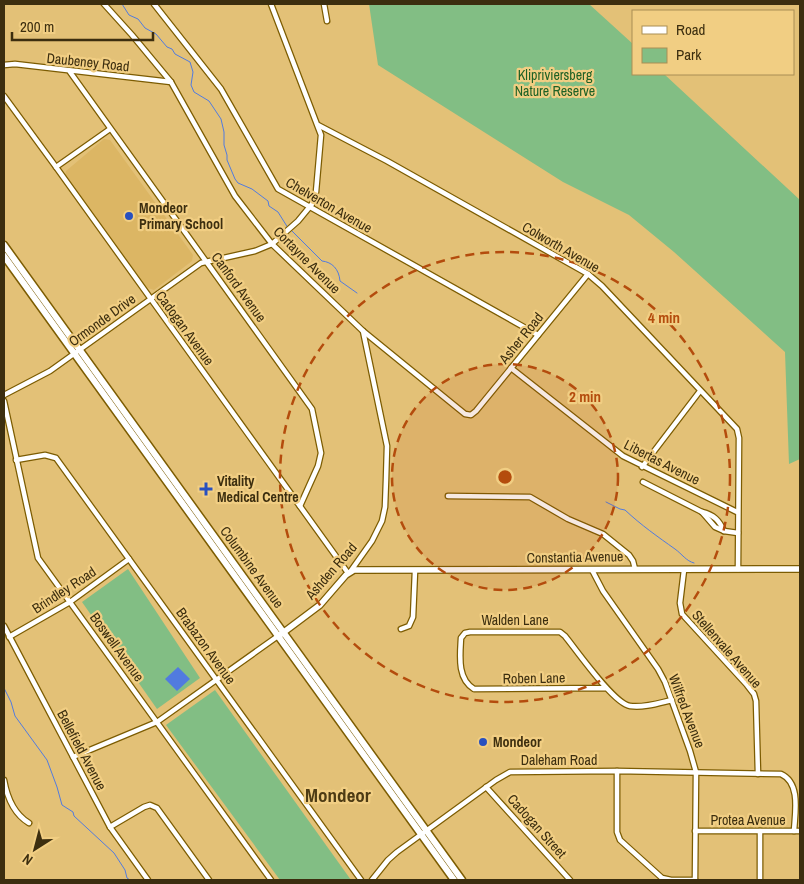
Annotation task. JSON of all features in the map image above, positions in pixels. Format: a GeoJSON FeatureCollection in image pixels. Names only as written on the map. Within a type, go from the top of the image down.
{"type":"FeatureCollection","features":[{"type":"Feature","properties":{"kind":"main road","name":"Columbine Avenue"},"geometry":{"type":"LineString","coordinates":[[4,244],[22,276]]}},
{"type":"Feature","properties":{"kind":"main road","name":"Columbine Avenue"},"geometry":{"type":"LineString","coordinates":[[4,256],[22,276],[424,832],[462,880]]}},
{"type":"Feature","properties":{"kind":"main road","name":"Columbine Avenue"},"geometry":{"type":"LineString","coordinates":[[424,832],[454,880]]}},
{"type":"Feature","properties":{"kind":"street","name":"Cortayne Avenue"},"geometry":{"type":"LineString","coordinates":[[104,4],[171,82],[235,196],[272,244],[363,331],[462,411],[471,415]]}},
{"type":"Feature","properties":{"kind":"street","name":"Chelverton Avenue"},"geometry":{"type":"LineString","coordinates":[[154,4],[221,89],[276,186],[288,196],[538,335]]}},
{"type":"Feature","properties":{"kind":"street","name":"Ormonde Drive"},"geometry":{"type":"LineString","coordinates":[[4,395],[42,376],[206,261],[255,251],[272,244],[310,208],[316,196],[322,136],[271,4]]}},
{"type":"Feature","properties":{"kind":"street"},"geometry":{"type":"LineString","coordinates":[[324,4],[326,21]]}},
{"type":"Feature","properties":{"kind":"street","name":"Daubeney Road"},"geometry":{"type":"LineString","coordinates":[[4,65],[14,64],[70,72],[171,82]]}},
{"type":"Feature","properties":{"kind":"street","name":"Canford Avenue"},"geometry":{"type":"LineString","coordinates":[[70,72],[304,395],[314,412],[322,448],[321,458],[300,506]]}},
{"type":"Feature","properties":{"kind":"street","name":"Cadogan Avenue"},"geometry":{"type":"LineString","coordinates":[[4,96],[349,572]]}},
{"type":"Feature","properties":{"kind":"street","name":"Colworth Avenue"},"geometry":{"type":"LineString","coordinates":[[318,125],[588,274],[602,286],[735,426],[738,432],[739,470],[737,512],[738,569]]}},
{"type":"Feature","properties":{"kind":"street"},"geometry":{"type":"LineString","coordinates":[[56,167],[110,128]]}},
{"type":"Feature","properties":{"kind":"street","name":"Asher Road"},"geometry":{"type":"LineString","coordinates":[[471,415],[476,412],[588,274]]}},
{"type":"Feature","properties":{"kind":"street","name":"Ashden Road"},"geometry":{"type":"LineString","coordinates":[[73,757],[157,722],[280,634],[320,605],[349,572],[372,541],[382,521],[385,507],[387,446],[363,331]]}},
{"type":"Feature","properties":{"kind":"street","name":"Libertas Avenue"},"geometry":{"type":"LineString","coordinates":[[511,368],[616,452],[642,467],[737,512]]}},
{"type":"Feature","properties":{"kind":"street"},"geometry":{"type":"LineString","coordinates":[[642,467],[700,391]]}},
{"type":"Feature","properties":{"kind":"street","name":"Boswell Avenue"},"geometry":{"type":"LineString","coordinates":[[4,401],[36,553],[41,562],[271,880]]}},
{"type":"Feature","properties":{"kind":"street","name":"Brabazon Avenue"},"geometry":{"type":"LineString","coordinates":[[16,460],[45,455],[56,458],[362,880]]}},
{"type":"Feature","properties":{"kind":"street"},"geometry":{"type":"LineString","coordinates":[[643,482],[709,514],[718,520],[724,531]]}},
{"type":"Feature","properties":{"kind":"street"},"geometry":{"type":"LineString","coordinates":[[448,496],[530,497],[568,519],[602,534],[629,555],[635,569]]}},
{"type":"Feature","properties":{"kind":"street"},"geometry":{"type":"LineString","coordinates":[[702,512],[715,527],[724,531],[738,533]]}},
{"type":"Feature","properties":{"kind":"street","name":"Brindley Road"},"geometry":{"type":"LineString","coordinates":[[9,636],[70,602],[129,559]]}},
{"type":"Feature","properties":{"kind":"street","name":"Constantia Avenue"},"geometry":{"type":"LineString","coordinates":[[349,572],[358,570],[800,569]]}},
{"type":"Feature","properties":{"kind":"street","name":"Wilfred Avenue"},"geometry":{"type":"LineString","coordinates":[[592,570],[603,591],[658,669],[672,700],[693,758],[696,772],[695,880]]}},
{"type":"Feature","properties":{"kind":"street","name":"Stellenvale Avenue"},"geometry":{"type":"LineString","coordinates":[[684,570],[680,604],[684,616],[747,686],[755,698],[758,774]]}},
{"type":"Feature","properties":{"kind":"street"},"geometry":{"type":"LineString","coordinates":[[401,629],[409,626],[413,618],[415,571]]}},
{"type":"Feature","properties":{"kind":"street","name":"Bellefield Avenue"},"geometry":{"type":"LineString","coordinates":[[4,626],[110,827],[148,880]]}},
{"type":"Feature","properties":{"kind":"street","name":"Walden Lane"},"geometry":{"type":"LineString","coordinates":[[465,682],[462,674],[461,638],[466,632],[557,631],[565,636],[617,700],[629,706],[647,706],[672,700]]}},
{"type":"Feature","properties":{"kind":"street","name":"Roben Lane"},"geometry":{"type":"LineString","coordinates":[[465,682],[470,687],[478,690],[606,688]]}},
{"type":"Feature","properties":{"kind":"street"},"geometry":{"type":"LineString","coordinates":[[617,771],[617,832],[620,840],[662,878],[695,880]]}},
{"type":"Feature","properties":{"kind":"street","name":"Daleham Road"},"geometry":{"type":"LineString","coordinates":[[372,880],[392,856],[504,774],[514,772],[617,771],[780,774],[785,776],[792,784],[797,831]]}},
{"type":"Feature","properties":{"kind":"street"},"geometry":{"type":"LineString","coordinates":[[4,780],[6,790],[16,813],[30,823]]}},
{"type":"Feature","properties":{"kind":"street","name":"Cadogan Street"},"geometry":{"type":"LineString","coordinates":[[486,787],[570,880]]}},
{"type":"Feature","properties":{"kind":"street"},"geometry":{"type":"LineString","coordinates":[[110,827],[144,807],[154,806],[209,880]]}},
{"type":"Feature","properties":{"kind":"street","name":"Protea Avenue"},"geometry":{"type":"LineString","coordinates":[[695,831],[797,831]]}},
{"type":"Feature","properties":{"kind":"street"},"geometry":{"type":"LineString","coordinates":[[760,831],[760,880]]}},
{"type":"Feature","properties":{"kind":"shaded area","name":"Mondeor Primary School"},"geometry":{"type":"Polygon","coordinates":[[[104,139],[110,140],[193,255],[192,261],[154,290],[145,287],[65,176],[66,171],[104,139]]]}},
{"type":"Feature","properties":{"kind":"green space","name":"Klipriviersberg Nature Reserve"},"geometry":{"type":"Polygon","coordinates":[[[369,4],[589,4],[632,43],[632,75],[665,75],[800,200],[800,459],[789,464],[785,352],[674,252],[629,215],[563,182],[378,65],[369,4]]]}},
{"type":"Feature","properties":{"kind":"green space"},"geometry":{"type":"Polygon","coordinates":[[[128,569],[200,678],[157,709],[82,602],[128,569]]]}},
{"type":"Feature","properties":{"kind":"green space"},"geometry":{"type":"Polygon","coordinates":[[[215,690],[351,880],[280,880],[166,725],[215,690]]]}},
{"type":"Feature","properties":{"kind":"water"},"geometry":{"type":"Polygon","coordinates":[[[178,667],[190,679],[177,691],[165,679],[178,667]]]}},
{"type":"Feature","properties":{"kind":"waterway"},"geometry":{"type":"LineString","coordinates":[[122,4],[129,15],[138,19],[145,28],[156,34],[175,54],[190,62],[193,72],[191,85],[194,92],[209,101],[221,119],[227,160],[235,179],[238,183],[252,189],[268,201],[269,206],[278,212],[288,228]]}},
{"type":"Feature","properties":{"kind":"waterway"},"geometry":{"type":"LineString","coordinates":[[291,230],[322,261],[334,267],[340,281],[357,293]]}},
{"type":"Feature","properties":{"kind":"waterway"},"geometry":{"type":"LineString","coordinates":[[606,502],[625,510],[643,526],[694,563]]}},
{"type":"Feature","properties":{"kind":"waterway"},"geometry":{"type":"LineString","coordinates":[[4,688],[15,716],[47,760],[62,805],[73,812],[74,816],[114,853],[125,870],[127,878],[130,880]]}},
{"type":"Feature","properties":{"kind":"place","name":"Mondeor Primary School"},"geometry":{"type":"Point","coordinates":[129,216]}},
{"type":"Feature","properties":{"kind":"place","name":"Vitality Medical Centre"},"geometry":{"type":"Point","coordinates":[206,489]}},
{"type":"Feature","properties":{"kind":"place","name":"Mondeor"},"geometry":{"type":"Point","coordinates":[483,742]}},
{"type":"Feature","properties":{"kind":"district","name":"Mondeor"},"geometry":{"type":"Point","coordinates":[338,795]}}]}
